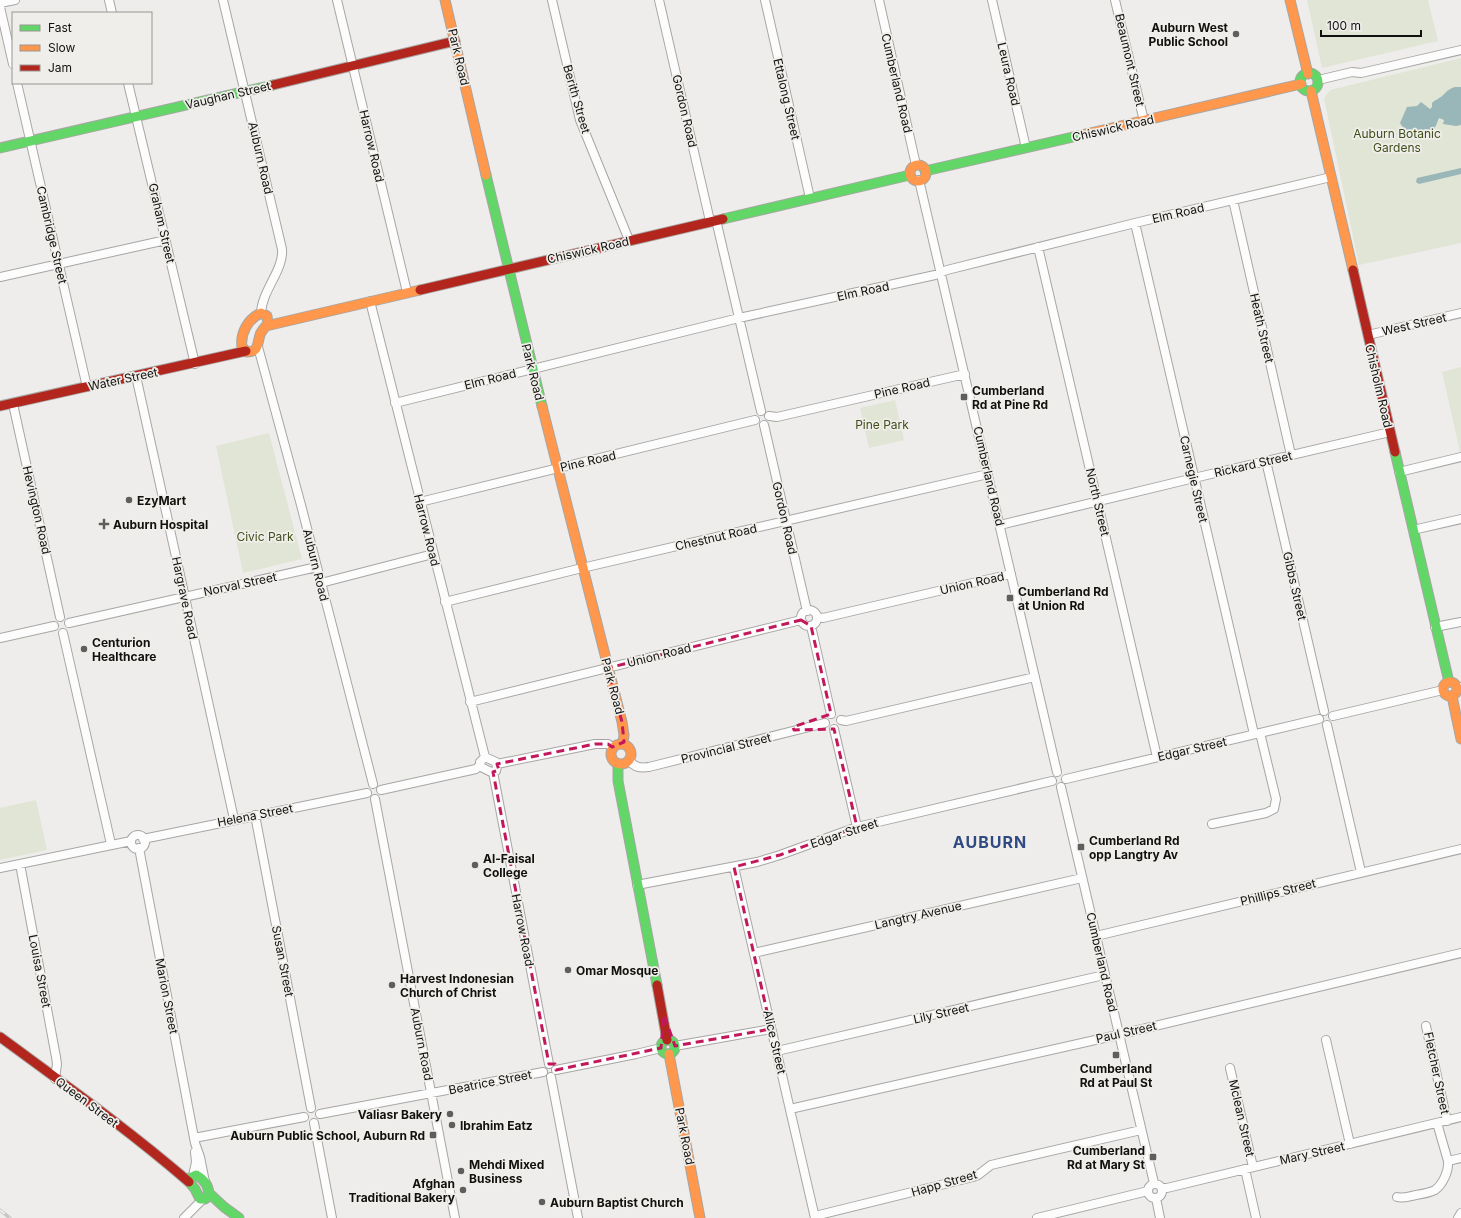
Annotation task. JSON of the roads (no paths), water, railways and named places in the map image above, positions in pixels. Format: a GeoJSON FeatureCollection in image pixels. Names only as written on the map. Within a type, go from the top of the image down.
{"type":"FeatureCollection","features":[{"type":"Feature","properties":{"kind":"street"},"geometry":{"type":"LineString","coordinates":[[0,3],[15,0]]}},
{"type":"Feature","properties":{"kind":"street"},"geometry":{"type":"LineString","coordinates":[[109,0],[112,12]]}},
{"type":"Feature","properties":{"kind":"street","name":"Auburn Road"},"geometry":{"type":"LineString","coordinates":[[223,0],[282,252],[279,266],[261,305],[261,313]]}},
{"type":"Feature","properties":{"kind":"street","name":"Harrow Road"},"geometry":{"type":"LineString","coordinates":[[338,0],[406,292]]}},
{"type":"Feature","properties":{"kind":"street","name":"Park Road"},"geometry":{"type":"LineString","coordinates":[[445,0],[532,368],[622,722],[624,735],[623,743]]}},
{"type":"Feature","properties":{"kind":"street","name":"Berith Street"},"geometry":{"type":"LineString","coordinates":[[552,0],[580,120],[630,240]]}},
{"type":"Feature","properties":{"kind":"street","name":"Gordon Road"},"geometry":{"type":"LineString","coordinates":[[659,0],[761,411]]}},
{"type":"Feature","properties":{"kind":"street","name":"Ettalong Street"},"geometry":{"type":"LineString","coordinates":[[764,0],[810,198]]}},
{"type":"Feature","properties":{"kind":"street","name":"Cumberland Road"},"geometry":{"type":"LineString","coordinates":[[879,0],[916,165]]}},
{"type":"Feature","properties":{"kind":"street","name":"Leura Road"},"geometry":{"type":"LineString","coordinates":[[992,0],[1026,148]]}},
{"type":"Feature","properties":{"kind":"street","name":"Beaumont Street"},"geometry":{"type":"LineString","coordinates":[[1115,0],[1144,121]]}},
{"type":"Feature","properties":{"kind":"street"},"geometry":{"type":"LineString","coordinates":[[1290,0],[1308,74]]}},
{"type":"Feature","properties":{"kind":"street"},"geometry":{"type":"LineString","coordinates":[[0,7],[12,60]]}},
{"type":"Feature","properties":{"kind":"street","name":"Vaughan Street"},"geometry":{"type":"LineString","coordinates":[[0,148],[455,41]]}},
{"type":"Feature","properties":{"kind":"street"},"geometry":{"type":"LineString","coordinates":[[1318,80],[1352,72],[1360,68],[1461,45]]}},
{"type":"Feature","properties":{"kind":"street"},"geometry":{"type":"LineString","coordinates":[[1352,72],[1361,73],[1461,50]]}},
{"type":"Feature","properties":{"kind":"street"},"geometry":{"type":"LineString","coordinates":[[1308,74],[1313,74],[1318,80],[1317,86],[1311,91],[1304,89],[1301,84],[1302,79],[1308,74]]}},
{"type":"Feature","properties":{"kind":"street","name":"Cambridge Street"},"geometry":{"type":"LineString","coordinates":[[17,84],[87,387]]}},
{"type":"Feature","properties":{"kind":"street","name":"Graham Street"},"geometry":{"type":"LineString","coordinates":[[128,84],[194,364]]}},
{"type":"Feature","properties":{"kind":"street","name":"Chiswick Road"},"geometry":{"type":"LineString","coordinates":[[926,171],[1301,84]]}},
{"type":"Feature","properties":{"kind":"street","name":"Chisholm Road"},"geometry":{"type":"LineString","coordinates":[[1311,91],[1449,682]]}},
{"type":"Feature","properties":{"kind":"street"},"geometry":{"type":"LineString","coordinates":[[916,165],[923,167],[926,171],[924,178],[919,180],[910,175],[911,170],[916,165]]}},
{"type":"Feature","properties":{"kind":"street","name":"Chiswick Road"},"geometry":{"type":"LineString","coordinates":[[266,326],[910,175]]}},
{"type":"Feature","properties":{"kind":"street","name":"Elm Road"},"geometry":{"type":"LineString","coordinates":[[395,403],[739,318],[935,275],[941,272],[1135,223],[1331,178]]}},
{"type":"Feature","properties":{"kind":"street","name":"Cumberland Road"},"geometry":{"type":"LineString","coordinates":[[919,180],[1057,772]]}},
{"type":"Feature","properties":{"kind":"street","name":"Heath Street"},"geometry":{"type":"LineString","coordinates":[[1233,200],[1291,455]]}},
{"type":"Feature","properties":{"kind":"street","name":"Carnegie Street"},"geometry":{"type":"LineString","coordinates":[[1135,223],[1194,478],[1257,734],[1276,799],[1274,809],[1266,813],[1212,824]]}},
{"type":"Feature","properties":{"kind":"street"},"geometry":{"type":"LineString","coordinates":[[0,277],[166,240]]}},
{"type":"Feature","properties":{"kind":"street","name":"North Street"},"geometry":{"type":"LineString","coordinates":[[1038,247],[1157,757]]}},
{"type":"Feature","properties":{"kind":"street","name":"Harrow Road"},"geometry":{"type":"LineString","coordinates":[[370,301],[485,757]]}},
{"type":"Feature","properties":{"kind":"street"},"geometry":{"type":"LineString","coordinates":[[246,351],[242,347],[242,337],[251,319],[261,313],[266,314],[268,324],[260,335],[258,347]]}},
{"type":"Feature","properties":{"kind":"street","name":"West Street"},"geometry":{"type":"LineString","coordinates":[[1368,335],[1461,313]]}},
{"type":"Feature","properties":{"kind":"street","name":"Auburn Road"},"geometry":{"type":"LineString","coordinates":[[258,347],[373,784]]}},
{"type":"Feature","properties":{"kind":"street","name":"Water Street"},"geometry":{"type":"LineString","coordinates":[[0,406],[194,364],[246,351],[252,352],[258,347]]}},
{"type":"Feature","properties":{"kind":"street","name":"Pine Road"},"geometry":{"type":"LineString","coordinates":[[769,416],[777,417],[965,374]]}},
{"type":"Feature","properties":{"kind":"street","name":"Hargrave Road"},"geometry":{"type":"LineString","coordinates":[[136,376],[234,820]]}},
{"type":"Feature","properties":{"kind":"street","name":"Hevington Road"},"geometry":{"type":"LineString","coordinates":[[13,404],[60,617]]}},
{"type":"Feature","properties":{"kind":"street"},"geometry":{"type":"LineString","coordinates":[[761,411],[766,412],[769,416],[768,422],[764,425],[758,424],[755,420],[756,415],[761,411]]}},
{"type":"Feature","properties":{"kind":"street","name":"Pine Road"},"geometry":{"type":"LineString","coordinates":[[420,502],[755,420]]}},
{"type":"Feature","properties":{"kind":"street","name":"Gordon Road"},"geometry":{"type":"LineString","coordinates":[[764,425],[807,611]]}},
{"type":"Feature","properties":{"kind":"street","name":"Rickard Street"},"geometry":{"type":"LineString","coordinates":[[1000,525],[1390,432]]}},
{"type":"Feature","properties":{"kind":"street"},"geometry":{"type":"LineString","coordinates":[[1399,472],[1461,458]]}},
{"type":"Feature","properties":{"kind":"street","name":"Gibbs Street"},"geometry":{"type":"LineString","coordinates":[[1266,461],[1324,711]]}},
{"type":"Feature","properties":{"kind":"street","name":"Chestnut Road"},"geometry":{"type":"LineString","coordinates":[[445,602],[582,568],[988,474]]}},
{"type":"Feature","properties":{"kind":"street"},"geometry":{"type":"LineString","coordinates":[[1413,530],[1461,519]]}},
{"type":"Feature","properties":{"kind":"street"},"geometry":{"type":"LineString","coordinates":[[321,583],[433,554]]}},
{"type":"Feature","properties":{"kind":"street","name":"Norval Street"},"geometry":{"type":"LineString","coordinates":[[69,623],[317,567]]}},
{"type":"Feature","properties":{"kind":"street","name":"Union Road"},"geometry":{"type":"LineString","coordinates":[[817,617],[823,618],[1011,574]]}},
{"type":"Feature","properties":{"kind":"street"},"geometry":{"type":"LineString","coordinates":[[807,611],[814,612],[817,617],[815,624],[810,626],[806,626],[801,620],[802,613],[807,611]]}},
{"type":"Feature","properties":{"kind":"street"},"geometry":{"type":"LineString","coordinates":[[60,617],[65,618],[69,623],[68,630],[63,632],[57,631],[54,626],[55,621],[60,617]]}},
{"type":"Feature","properties":{"kind":"street","name":"Union Road"},"geometry":{"type":"LineString","coordinates":[[470,702],[801,620]]}},
{"type":"Feature","properties":{"kind":"street"},"geometry":{"type":"LineString","coordinates":[[1435,627],[1461,622]]}},
{"type":"Feature","properties":{"kind":"street"},"geometry":{"type":"LineString","coordinates":[[0,638],[54,626]]}},
{"type":"Feature","properties":{"kind":"street"},"geometry":{"type":"LineString","coordinates":[[810,626],[831,714]]}},
{"type":"Feature","properties":{"kind":"street"},"geometry":{"type":"LineString","coordinates":[[63,632],[110,844]]}},
{"type":"Feature","properties":{"kind":"street"},"geometry":{"type":"LineString","coordinates":[[841,720],[840,725],[834,729],[829,729],[825,723],[825,718],[831,714],[838,716],[841,720],[846,721],[1035,677]]}},
{"type":"Feature","properties":{"kind":"street"},"geometry":{"type":"LineString","coordinates":[[1443,690],[1444,685],[1449,682],[1454,683],[1459,687],[1456,693],[1452,696]]}},
{"type":"Feature","properties":{"kind":"street"},"geometry":{"type":"LineString","coordinates":[[1333,716],[1443,690]]}},
{"type":"Feature","properties":{"kind":"street"},"geometry":{"type":"LineString","coordinates":[[1443,690],[1446,695],[1452,696]]}},
{"type":"Feature","properties":{"kind":"street"},"geometry":{"type":"LineString","coordinates":[[1452,696],[1461,739]]}},
{"type":"Feature","properties":{"kind":"street"},"geometry":{"type":"LineString","coordinates":[[1327,725],[1322,724],[1319,719],[1320,714],[1324,711],[1330,712],[1333,716]]}},
{"type":"Feature","properties":{"kind":"street"},"geometry":{"type":"LineString","coordinates":[[1327,725],[1332,722],[1333,716]]}},
{"type":"Feature","properties":{"kind":"street","name":"Edgar Street"},"geometry":{"type":"LineString","coordinates":[[1066,779],[1319,719]]}},
{"type":"Feature","properties":{"kind":"street","name":"Provincial Street"},"geometry":{"type":"LineString","coordinates":[[629,760],[634,766],[649,767],[825,723]]}},
{"type":"Feature","properties":{"kind":"street"},"geometry":{"type":"LineString","coordinates":[[1327,725],[1361,872]]}},
{"type":"Feature","properties":{"kind":"street"},"geometry":{"type":"LineString","coordinates":[[834,729],[857,827]]}},
{"type":"Feature","properties":{"kind":"street"},"geometry":{"type":"LineString","coordinates":[[623,743],[631,750],[631,757],[624,764],[615,763],[611,758],[612,748],[617,744],[623,743]]}},
{"type":"Feature","properties":{"kind":"street"},"geometry":{"type":"LineString","coordinates":[[382,790],[476,769],[480,765],[480,760],[485,757],[497,764],[595,744],[608,744],[612,748]]}},
{"type":"Feature","properties":{"kind":"street"},"geometry":{"type":"LineString","coordinates":[[480,765],[482,768],[493,772],[497,769],[497,764]]}},
{"type":"Feature","properties":{"kind":"street"},"geometry":{"type":"LineString","coordinates":[[618,764],[618,781],[664,1044],[663,1052],[669,1054],[674,1051],[675,1046]]}},
{"type":"Feature","properties":{"kind":"street","name":"Harrow Road"},"geometry":{"type":"LineString","coordinates":[[493,772],[549,1064]]}},
{"type":"Feature","properties":{"kind":"street"},"geometry":{"type":"LineString","coordinates":[[1057,772],[1064,774],[1066,779],[1065,784],[1061,787],[1056,786],[1052,781],[1052,776],[1057,772]]}},
{"type":"Feature","properties":{"kind":"street","name":"Edgar Street"},"geometry":{"type":"LineString","coordinates":[[637,885],[757,862],[780,856],[857,827],[1052,781]]}},
{"type":"Feature","properties":{"kind":"street"},"geometry":{"type":"LineString","coordinates":[[373,784],[377,785],[382,790],[381,795],[375,799],[371,798],[367,793],[368,789],[373,784]]}},
{"type":"Feature","properties":{"kind":"street","name":"Cumberland Road"},"geometry":{"type":"LineString","coordinates":[[1061,787],[1154,1183]]}},
{"type":"Feature","properties":{"kind":"street","name":"Helena Street"},"geometry":{"type":"LineString","coordinates":[[143,839],[367,793]]}},
{"type":"Feature","properties":{"kind":"street","name":"Auburn Road"},"geometry":{"type":"LineString","coordinates":[[375,799],[455,1218]]}},
{"type":"Feature","properties":{"kind":"street","name":"Susan Street"},"geometry":{"type":"LineString","coordinates":[[255,815],[311,1108]]}},
{"type":"Feature","properties":{"kind":"street"},"geometry":{"type":"LineString","coordinates":[[0,868],[110,844],[131,841],[136,835],[143,839],[144,845],[139,848],[133,846],[131,841]]}},
{"type":"Feature","properties":{"kind":"street","name":"Marion Street"},"geometry":{"type":"LineString","coordinates":[[139,848],[194,1141],[196,1162],[191,1178]]}},
{"type":"Feature","properties":{"kind":"street","name":"Phillips Street"},"geometry":{"type":"LineString","coordinates":[[1096,936],[1461,849]]}},
{"type":"Feature","properties":{"kind":"street","name":"Louisa Street"},"geometry":{"type":"LineString","coordinates":[[20,864],[56,1057],[56,1079]]}},
{"type":"Feature","properties":{"kind":"street","name":"Alice Street"},"geometry":{"type":"LineString","coordinates":[[734,867],[815,1217]]}},
{"type":"Feature","properties":{"kind":"street","name":"Langtry Avenue"},"geometry":{"type":"LineString","coordinates":[[754,953],[1082,878]]}},
{"type":"Feature","properties":{"kind":"street","name":"Paul Street"},"geometry":{"type":"LineString","coordinates":[[790,1109],[1118,1034],[1461,953]]}},
{"type":"Feature","properties":{"kind":"street","name":"Lily Street"},"geometry":{"type":"LineString","coordinates":[[777,1051],[1104,975]]}},
{"type":"Feature","properties":{"kind":"street","name":"Fletcher Street"},"geometry":{"type":"LineString","coordinates":[[1426,1026],[1447,1121]]}},
{"type":"Feature","properties":{"kind":"street"},"geometry":{"type":"LineString","coordinates":[[675,1046],[771,1029]]}},
{"type":"Feature","properties":{"kind":"street","name":"Queen Street"},"geometry":{"type":"LineString","coordinates":[[0,1037],[173,1168],[191,1178]]}},
{"type":"Feature","properties":{"kind":"street"},"geometry":{"type":"LineString","coordinates":[[1326,1040],[1350,1144]]}},
{"type":"Feature","properties":{"kind":"street"},"geometry":{"type":"LineString","coordinates":[[556,1070],[636,1054],[673,1042],[675,1046]]}},
{"type":"Feature","properties":{"kind":"street","name":"Park Road"},"geometry":{"type":"LineString","coordinates":[[669,1054],[700,1218]]}},
{"type":"Feature","properties":{"kind":"street"},"geometry":{"type":"LineString","coordinates":[[551,1077],[547,1077],[543,1072],[543,1068],[549,1064],[554,1066],[556,1070]]}},
{"type":"Feature","properties":{"kind":"street","name":"Mclean Street"},"geometry":{"type":"LineString","coordinates":[[1230,1068],[1249,1168],[1256,1218]]}},
{"type":"Feature","properties":{"kind":"street"},"geometry":{"type":"LineString","coordinates":[[551,1077],[554,1075],[556,1070]]}},
{"type":"Feature","properties":{"kind":"street","name":"Beatrice Street"},"geometry":{"type":"LineString","coordinates":[[320,1114],[543,1072]]}},
{"type":"Feature","properties":{"kind":"street"},"geometry":{"type":"LineString","coordinates":[[551,1077],[578,1218]]}},
{"type":"Feature","properties":{"kind":"street"},"geometry":{"type":"LineString","coordinates":[[311,1108],[318,1110],[320,1114],[320,1119],[314,1123],[309,1123],[304,1117],[305,1112],[311,1108]]}},
{"type":"Feature","properties":{"kind":"street"},"geometry":{"type":"LineString","coordinates":[[194,1141],[304,1117]]}},
{"type":"Feature","properties":{"kind":"street","name":"Mary Street"},"geometry":{"type":"LineString","coordinates":[[1162,1188],[1461,1118]]}},
{"type":"Feature","properties":{"kind":"street"},"geometry":{"type":"LineString","coordinates":[[314,1123],[332,1218]]}},
{"type":"Feature","properties":{"kind":"street"},"geometry":{"type":"LineString","coordinates":[[1397,1197],[1405,1197],[1434,1190],[1438,1187],[1446,1174],[1448,1161],[1438,1123]]}},
{"type":"Feature","properties":{"kind":"street","name":"Happ Street"},"geometry":{"type":"LineString","coordinates":[[815,1217],[973,1177],[991,1165],[1141,1130]]}},
{"type":"Feature","properties":{"kind":"street","name":"Marion Street"},"geometry":{"type":"LineString","coordinates":[[194,1141],[200,1157],[206,1183]]}},
{"type":"Feature","properties":{"kind":"street"},"geometry":{"type":"LineString","coordinates":[[1448,1161],[1461,1158]]}},
{"type":"Feature","properties":{"kind":"street"},"geometry":{"type":"LineString","coordinates":[[187,1215],[204,1196],[206,1183],[201,1177],[191,1178],[195,1189],[204,1196],[224,1207],[239,1218]]}},
{"type":"Feature","properties":{"kind":"street"},"geometry":{"type":"LineString","coordinates":[[1154,1183],[1158,1184],[1162,1188],[1161,1196],[1156,1198],[1150,1196],[1148,1191],[1150,1186],[1154,1183]]}},
{"type":"Feature","properties":{"kind":"street"},"geometry":{"type":"LineString","coordinates":[[1037,1218],[1148,1191]]}},
{"type":"Feature","properties":{"kind":"street"},"geometry":{"type":"LineString","coordinates":[[1156,1198],[1160,1218]]}},
{"type":"Feature","properties":{"kind":"street"},"geometry":{"type":"LineString","coordinates":[[1458,1218],[1461,1214]]}},
{"type":"Feature","properties":{"kind":"water"},"geometry":{"type":"Polygon","coordinates":[[[1455,87],[1461,87],[1461,125],[1456,126],[1443,124],[1444,120],[1439,118],[1433,130],[1424,135],[1420,135],[1410,133],[1400,123],[1407,107],[1417,106],[1421,102],[1430,109],[1433,102],[1448,90],[1455,87]]]}},
{"type":"Feature","properties":{"kind":"water"},"geometry":{"type":"Polygon","coordinates":[[[1461,168],[1461,174],[1419,184],[1416,182],[1417,178],[1461,168]]]}},
{"type":"Feature","properties":{"kind":"railway"},"geometry":{"type":"LineString","coordinates":[[0,1210],[10,1218]]}},
{"type":"Feature","properties":{"kind":"place","name":"Auburn West Public School"},"geometry":{"type":"Point","coordinates":[1236,34]}},
{"type":"Feature","properties":{"kind":"place","name":"Cumberland Rd at Pine Rd"},"geometry":{"type":"Point","coordinates":[964,397]}},
{"type":"Feature","properties":{"kind":"place","name":"EzyMart"},"geometry":{"type":"Point","coordinates":[129,500]}},
{"type":"Feature","properties":{"kind":"place","name":"Auburn Hospital"},"geometry":{"type":"Point","coordinates":[104,524]}},
{"type":"Feature","properties":{"kind":"place","name":"Cumberland Rd at Union Rd"},"geometry":{"type":"Point","coordinates":[1010,598]}},
{"type":"Feature","properties":{"kind":"place","name":"Centurion Healthcare"},"geometry":{"type":"Point","coordinates":[84,649]}},
{"type":"Feature","properties":{"kind":"place","name":"Cumberland Rd opp Langtry Av"},"geometry":{"type":"Point","coordinates":[1081,847]}},
{"type":"Feature","properties":{"kind":"place","name":"Al-Faisal College"},"geometry":{"type":"Point","coordinates":[475,865]}},
{"type":"Feature","properties":{"kind":"place","name":"Omar Mosque"},"geometry":{"type":"Point","coordinates":[568,970]}},
{"type":"Feature","properties":{"kind":"place","name":"Harvest Indonesian Church of Christ"},"geometry":{"type":"Point","coordinates":[392,985]}},
{"type":"Feature","properties":{"kind":"place","name":"Cumberland Rd at Paul St"},"geometry":{"type":"Point","coordinates":[1116,1055]}},
{"type":"Feature","properties":{"kind":"place","name":"Valiasr Bakery"},"geometry":{"type":"Point","coordinates":[450,1114]}},
{"type":"Feature","properties":{"kind":"place","name":"Ibrahim Eatz"},"geometry":{"type":"Point","coordinates":[452,1125]}},
{"type":"Feature","properties":{"kind":"place","name":"Auburn Public School, Auburn Rd"},"geometry":{"type":"Point","coordinates":[433,1135]}},
{"type":"Feature","properties":{"kind":"place","name":"Cumberland Rd at Mary St"},"geometry":{"type":"Point","coordinates":[1153,1157]}},
{"type":"Feature","properties":{"kind":"place","name":"Mehdi Mixed Business"},"geometry":{"type":"Point","coordinates":[461,1171]}},
{"type":"Feature","properties":{"kind":"place","name":"Afghan Traditional Bakery"},"geometry":{"type":"Point","coordinates":[463,1190]}},
{"type":"Feature","properties":{"kind":"place","name":"Auburn Baptist Church"},"geometry":{"type":"Point","coordinates":[542,1202]}},
{"type":"Feature","properties":{"kind":"district","name":"AUBURN"},"geometry":{"type":"Point","coordinates":[990,842]}},
{"type":"Feature","properties":{"kind":"park label","name":"Auburn Botanic Gardens"},"geometry":{"type":"Point","coordinates":[1397,140]}},
{"type":"Feature","properties":{"kind":"park label","name":"Pine Park"},"geometry":{"type":"Point","coordinates":[882,424]}},
{"type":"Feature","properties":{"kind":"park label","name":"Civic Park"},"geometry":{"type":"Point","coordinates":[265,536]}}]}
